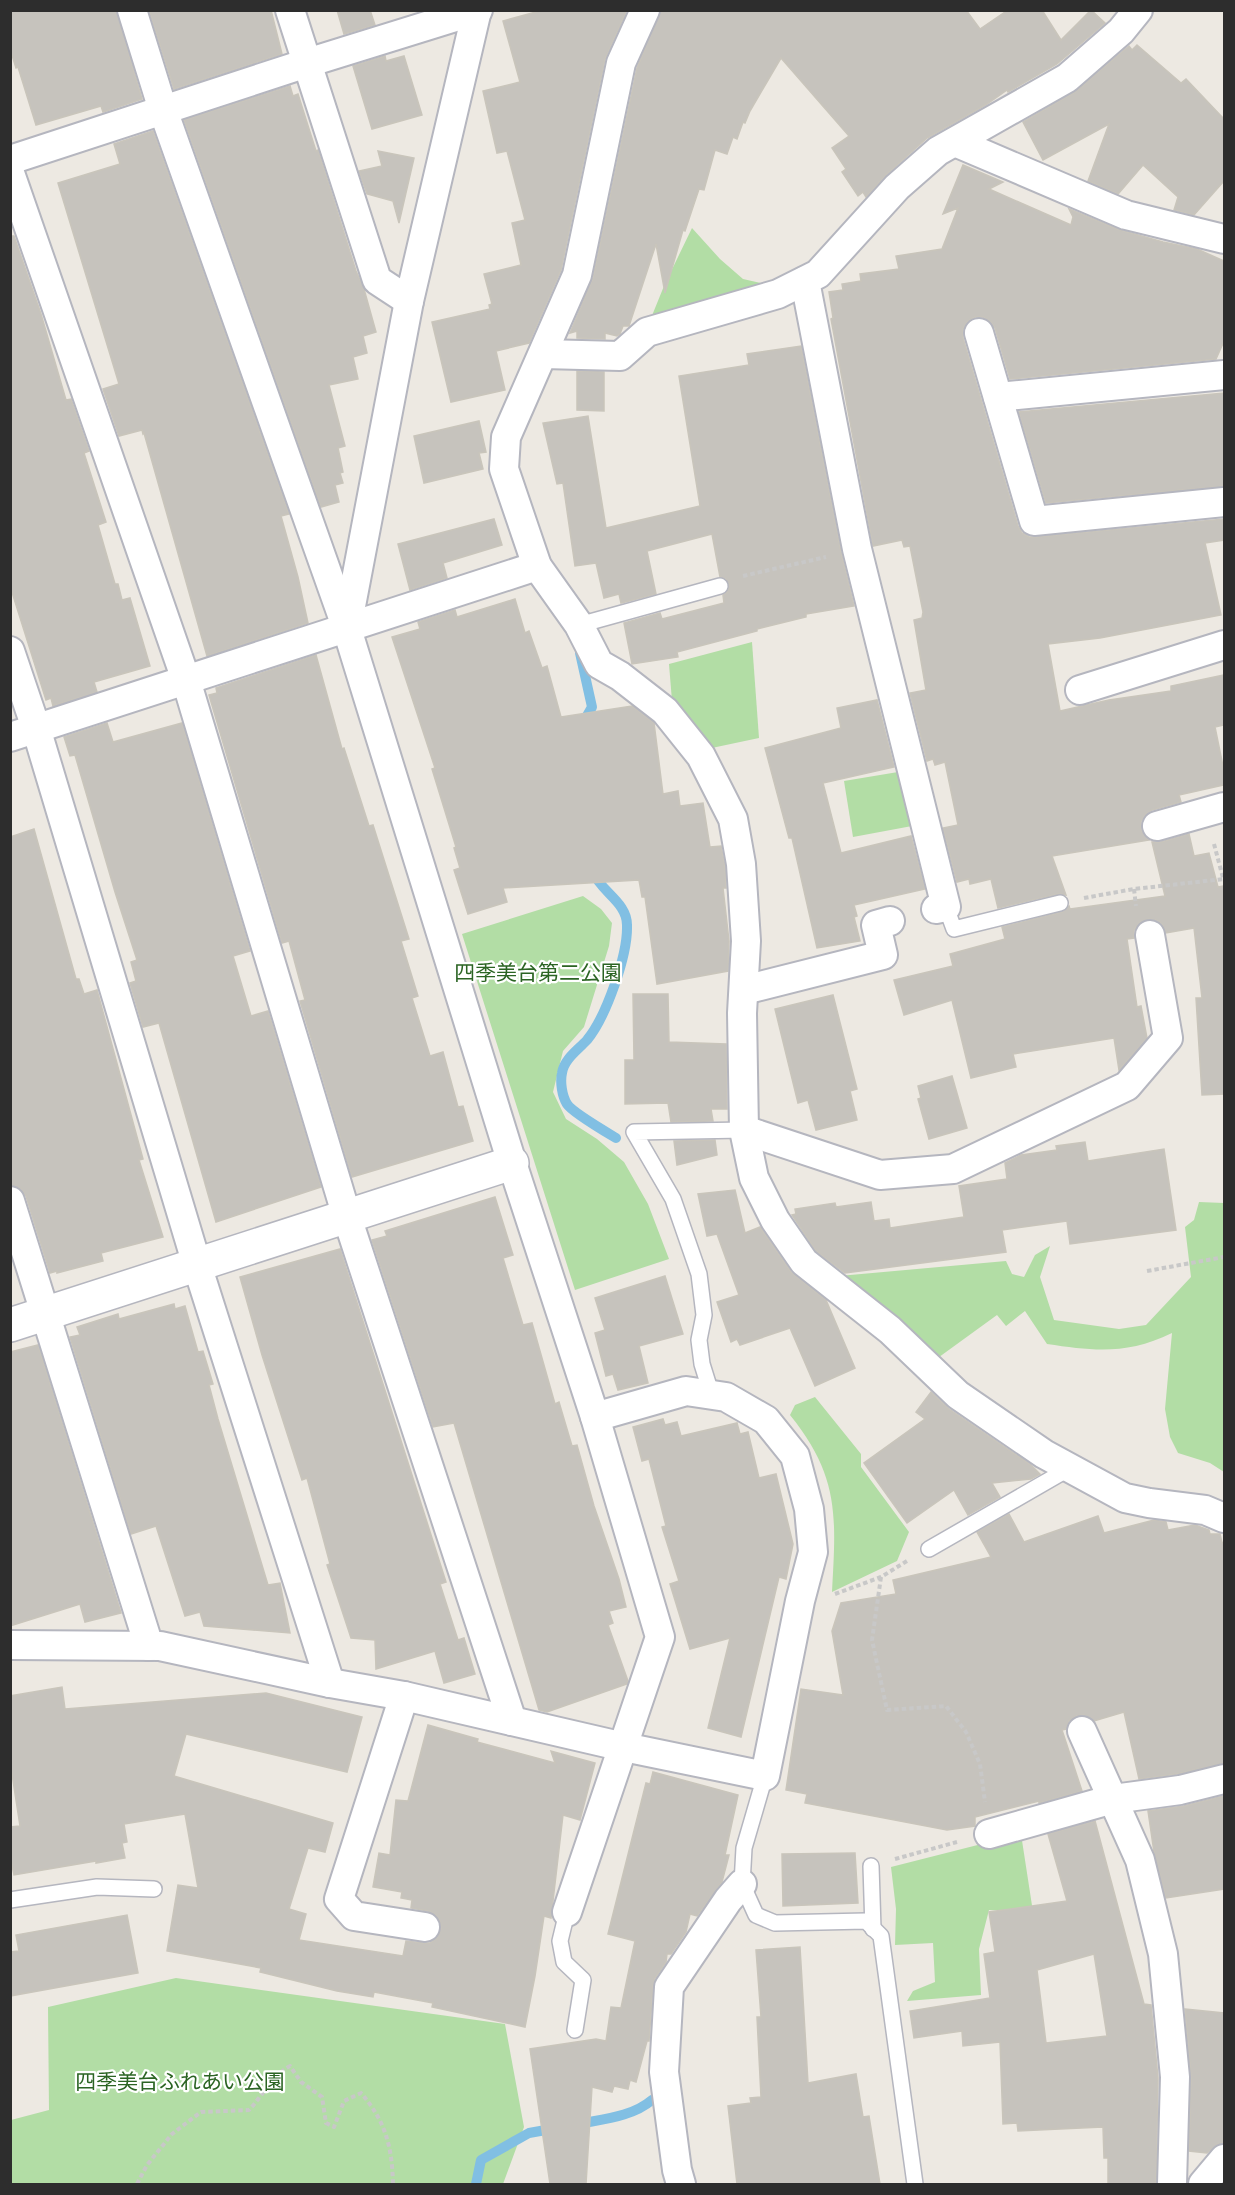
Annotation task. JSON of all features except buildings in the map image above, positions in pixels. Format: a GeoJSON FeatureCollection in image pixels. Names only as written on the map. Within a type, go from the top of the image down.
{"type":"FeatureCollection","features":[{"type":"Feature","properties":{"kind":"street"},"geometry":{"type":"LineString","coordinates":[[132,10],[163,110],[347,629],[512,1163],[595,1417],[660,1637],[567,1912]]}},
{"type":"Feature","properties":{"kind":"street"},"geometry":{"type":"LineString","coordinates":[[290,10],[377,280],[409,301]]}},
{"type":"Feature","properties":{"kind":"street"},"geometry":{"type":"LineString","coordinates":[[645,10],[621,63],[577,275],[506,437],[504,469],[537,566],[579,625],[599,664],[620,676],[665,711],[701,756],[733,819],[741,864],[746,930],[744,1130],[754,1178],[775,1220],[804,1262],[890,1330],[958,1395],[1044,1454],[1125,1498],[1206,1510],[1224,1518]]}},
{"type":"Feature","properties":{"kind":"street"},"geometry":{"type":"LineString","coordinates":[[543,354],[620,356],[647,332],[778,294],[818,274],[897,187],[938,151],[1067,78],[1121,31],[1138,10]]}},
{"type":"Feature","properties":{"kind":"street"},"geometry":{"type":"LineString","coordinates":[[10,160],[307,63],[477,11]]}},
{"type":"Feature","properties":{"kind":"street"},"geometry":{"type":"LineString","coordinates":[[347,629],[409,301],[477,11]]}},
{"type":"Feature","properties":{"kind":"street"},"geometry":{"type":"LineString","coordinates":[[955,142],[1126,215],[1224,239]]}},
{"type":"Feature","properties":{"kind":"street"},"geometry":{"type":"LineString","coordinates":[[10,173],[186,680],[347,1217],[512,1721]]}},
{"type":"Feature","properties":{"kind":"street"},"geometry":{"type":"LineString","coordinates":[[805,281],[857,549],[941,908]]}},
{"type":"Feature","properties":{"kind":"street"},"geometry":{"type":"LineString","coordinates":[[979,333],[1034,521],[1224,502]]}},
{"type":"Feature","properties":{"kind":"street"},"geometry":{"type":"LineString","coordinates":[[998,397],[1224,375]]}},
{"type":"Feature","properties":{"kind":"street"},"geometry":{"type":"LineString","coordinates":[[23,732],[537,566]]}},
{"type":"Feature","properties":{"kind":"street"},"geometry":{"type":"LineString","coordinates":[[1080,690],[1224,645]]}},
{"type":"Feature","properties":{"kind":"street"},"geometry":{"type":"LineString","coordinates":[[10,651],[23,732],[197,1265],[330,1683]]}},
{"type":"Feature","properties":{"kind":"street"},"geometry":{"type":"LineString","coordinates":[[1157,826],[1224,807]]}},
{"type":"Feature","properties":{"kind":"street"},"geometry":{"type":"LineString","coordinates":[[744,990],[883,955],[876,925],[890,921]]}},
{"type":"Feature","properties":{"kind":"street"},"geometry":{"type":"LineString","coordinates":[[744,1130],[880,1175],[952,1169],[1117,1091],[1127,1086],[1168,1038],[1150,935]]}},
{"type":"Feature","properties":{"kind":"street"},"geometry":{"type":"LineString","coordinates":[[10,1325],[512,1163]]}},
{"type":"Feature","properties":{"kind":"street"},"geometry":{"type":"LineString","coordinates":[[10,1201],[148,1646]]}},
{"type":"Feature","properties":{"kind":"street"},"geometry":{"type":"LineString","coordinates":[[10,1645],[160,1646],[330,1683],[404,1696],[624,1747],[765,1776],[800,1601],[813,1552],[809,1509],[795,1456],[766,1420],[726,1397],[686,1392],[595,1417]]}},
{"type":"Feature","properties":{"kind":"street"},"geometry":{"type":"LineString","coordinates":[[404,1696],[339,1899],[354,1916],[425,1927]]}},
{"type":"Feature","properties":{"kind":"street"},"geometry":{"type":"LineString","coordinates":[[1082,1731],[1140,1860],[1163,1954],[1175,2078],[1172,2184]]}},
{"type":"Feature","properties":{"kind":"street"},"geometry":{"type":"LineString","coordinates":[[988,1834],[1113,1799],[1180,1790],[1224,1779]]}},
{"type":"Feature","properties":{"kind":"street"},"geometry":{"type":"LineString","coordinates":[[681,2184],[677,2170],[664,2072],[669,1987],[728,1900],[742,1884]]}},
{"type":"Feature","properties":{"kind":"street"},"geometry":{"type":"LineString","coordinates":[[1203,2184],[1224,2159]]}},
{"type":"Feature","properties":{"kind":"lane"},"geometry":{"type":"LineString","coordinates":[[579,625],[720,586]]}},
{"type":"Feature","properties":{"kind":"lane"},"geometry":{"type":"LineString","coordinates":[[941,908],[954,928],[1060,903]]}},
{"type":"Feature","properties":{"kind":"lane"},"geometry":{"type":"LineString","coordinates":[[712,1396],[702,1364],[699,1340],[704,1315],[699,1274],[673,1198],[634,1132],[744,1130]]}},
{"type":"Feature","properties":{"kind":"lane"},"geometry":{"type":"LineString","coordinates":[[929,1549],[1070,1468]]}},
{"type":"Feature","properties":{"kind":"lane"},"geometry":{"type":"LineString","coordinates":[[765,1776],[744,1848],[742,1884],[756,1915],[775,1923],[866,1921],[881,1936],[915,2184]]}},
{"type":"Feature","properties":{"kind":"lane"},"geometry":{"type":"LineString","coordinates":[[871,1866],[873,1929]]}},
{"type":"Feature","properties":{"kind":"lane"},"geometry":{"type":"LineString","coordinates":[[10,1900],[97,1887],[154,1889]]}},
{"type":"Feature","properties":{"kind":"lane"},"geometry":{"type":"LineString","coordinates":[[567,1912],[560,1941],[564,1962],[583,1980],[575,2030]]}},
{"type":"Feature","properties":{"kind":"path"},"geometry":{"type":"LineString","coordinates":[[720,586],[721,582],[857,549]]}},
{"type":"Feature","properties":{"kind":"path"},"geometry":{"type":"LineString","coordinates":[[1060,903],[1134,889],[1224,879]]}},
{"type":"Feature","properties":{"kind":"path"},"geometry":{"type":"LineString","coordinates":[[1147,1271],[1224,1257]]}},
{"type":"Feature","properties":{"kind":"path"},"geometry":{"type":"LineString","coordinates":[[800,1601],[821,1599],[881,1577],[929,1549]]}},
{"type":"Feature","properties":{"kind":"path"},"geometry":{"type":"LineString","coordinates":[[871,1866],[988,1834],[981,1764],[966,1732],[946,1706],[887,1710],[872,1640],[881,1577]]}},
{"type":"Feature","properties":{"kind":"path"},"geometry":{"type":"LineString","coordinates":[[137,2184],[147,2165],[172,2134],[201,2112],[249,2110],[264,2094],[279,2072],[291,2066],[301,2082],[322,2097],[326,2123],[333,2127],[344,2101],[361,2093],[375,2110],[387,2136],[393,2158],[393,2184]]}},
{"type":"Feature","properties":{"kind":"green space"},"geometry":{"type":"Polygon","coordinates":[[[692,228],[720,259],[743,279],[765,284],[649,323],[664,286],[692,228]]]}},
{"type":"Feature","properties":{"kind":"green space"},"geometry":{"type":"Polygon","coordinates":[[[752,642],[759,738],[707,749],[672,701],[669,664],[752,642]]]}},
{"type":"Feature","properties":{"kind":"green space"},"geometry":{"type":"Polygon","coordinates":[[[904,771],[912,826],[853,837],[844,781],[904,771]]]}},
{"type":"Feature","properties":{"kind":"green space","name":"四季美台第二公園"},"geometry":{"type":"Polygon","coordinates":[[[583,896],[601,909],[612,923],[609,946],[584,1027],[563,1051],[553,1092],[566,1119],[597,1139],[624,1162],[648,1204],[669,1259],[575,1290],[462,934],[583,896]]]}},
{"type":"Feature","properties":{"kind":"green space"},"geometry":{"type":"Polygon","coordinates":[[[1199,1202],[1224,1203],[1224,1472],[1210,1463],[1178,1453],[1170,1437],[1165,1409],[1172,1333],[1156,1340],[1125,1348],[1095,1349],[1047,1344],[1025,1311],[1006,1326],[997,1315],[935,1360],[839,1276],[1006,1261],[1012,1274],[1024,1277],[1035,1255],[1050,1246],[1040,1277],[1054,1320],[1119,1329],[1146,1325],[1191,1277],[1185,1227],[1194,1220],[1199,1202]]]}},
{"type":"Feature","properties":{"kind":"green space"},"geometry":{"type":"Polygon","coordinates":[[[815,1397],[861,1454],[861,1467],[909,1532],[897,1561],[832,1592],[834,1519],[831,1499],[818,1458],[790,1415],[795,1405],[815,1397]]]}},
{"type":"Feature","properties":{"kind":"green space"},"geometry":{"type":"Polygon","coordinates":[[[1021,1834],[1033,1912],[989,1910],[979,1949],[981,1995],[907,2001],[913,1991],[935,1982],[933,1943],[895,1945],[896,1909],[891,1867],[1021,1834]]]}},
{"type":"Feature","properties":{"kind":"green space","name":"四季美台ふれあい公園"},"geometry":{"type":"Polygon","coordinates":[[[176,1978],[505,2024],[524,2127],[503,2184],[11,2184],[11,2120],[49,2110],[48,2007],[176,1978]]]}},
{"type":"Feature","properties":{"kind":"waterway"},"geometry":{"type":"LineString","coordinates":[[580,653],[592,707],[583,723]]}},
{"type":"Feature","properties":{"kind":"waterway"},"geometry":{"type":"LineString","coordinates":[[593,872],[618,903],[626,917],[624,952],[620,969],[601,1017],[587,1040],[565,1063],[561,1085],[570,1108],[616,1138]]}},
{"type":"Feature","properties":{"kind":"waterway"},"geometry":{"type":"LineString","coordinates":[[578,2124],[626,2114],[652,2100]]}},
{"type":"Feature","properties":{"kind":"waterway"},"geometry":{"type":"LineString","coordinates":[[476,2184],[481,2160],[529,2133],[557,2128]]}}]}
